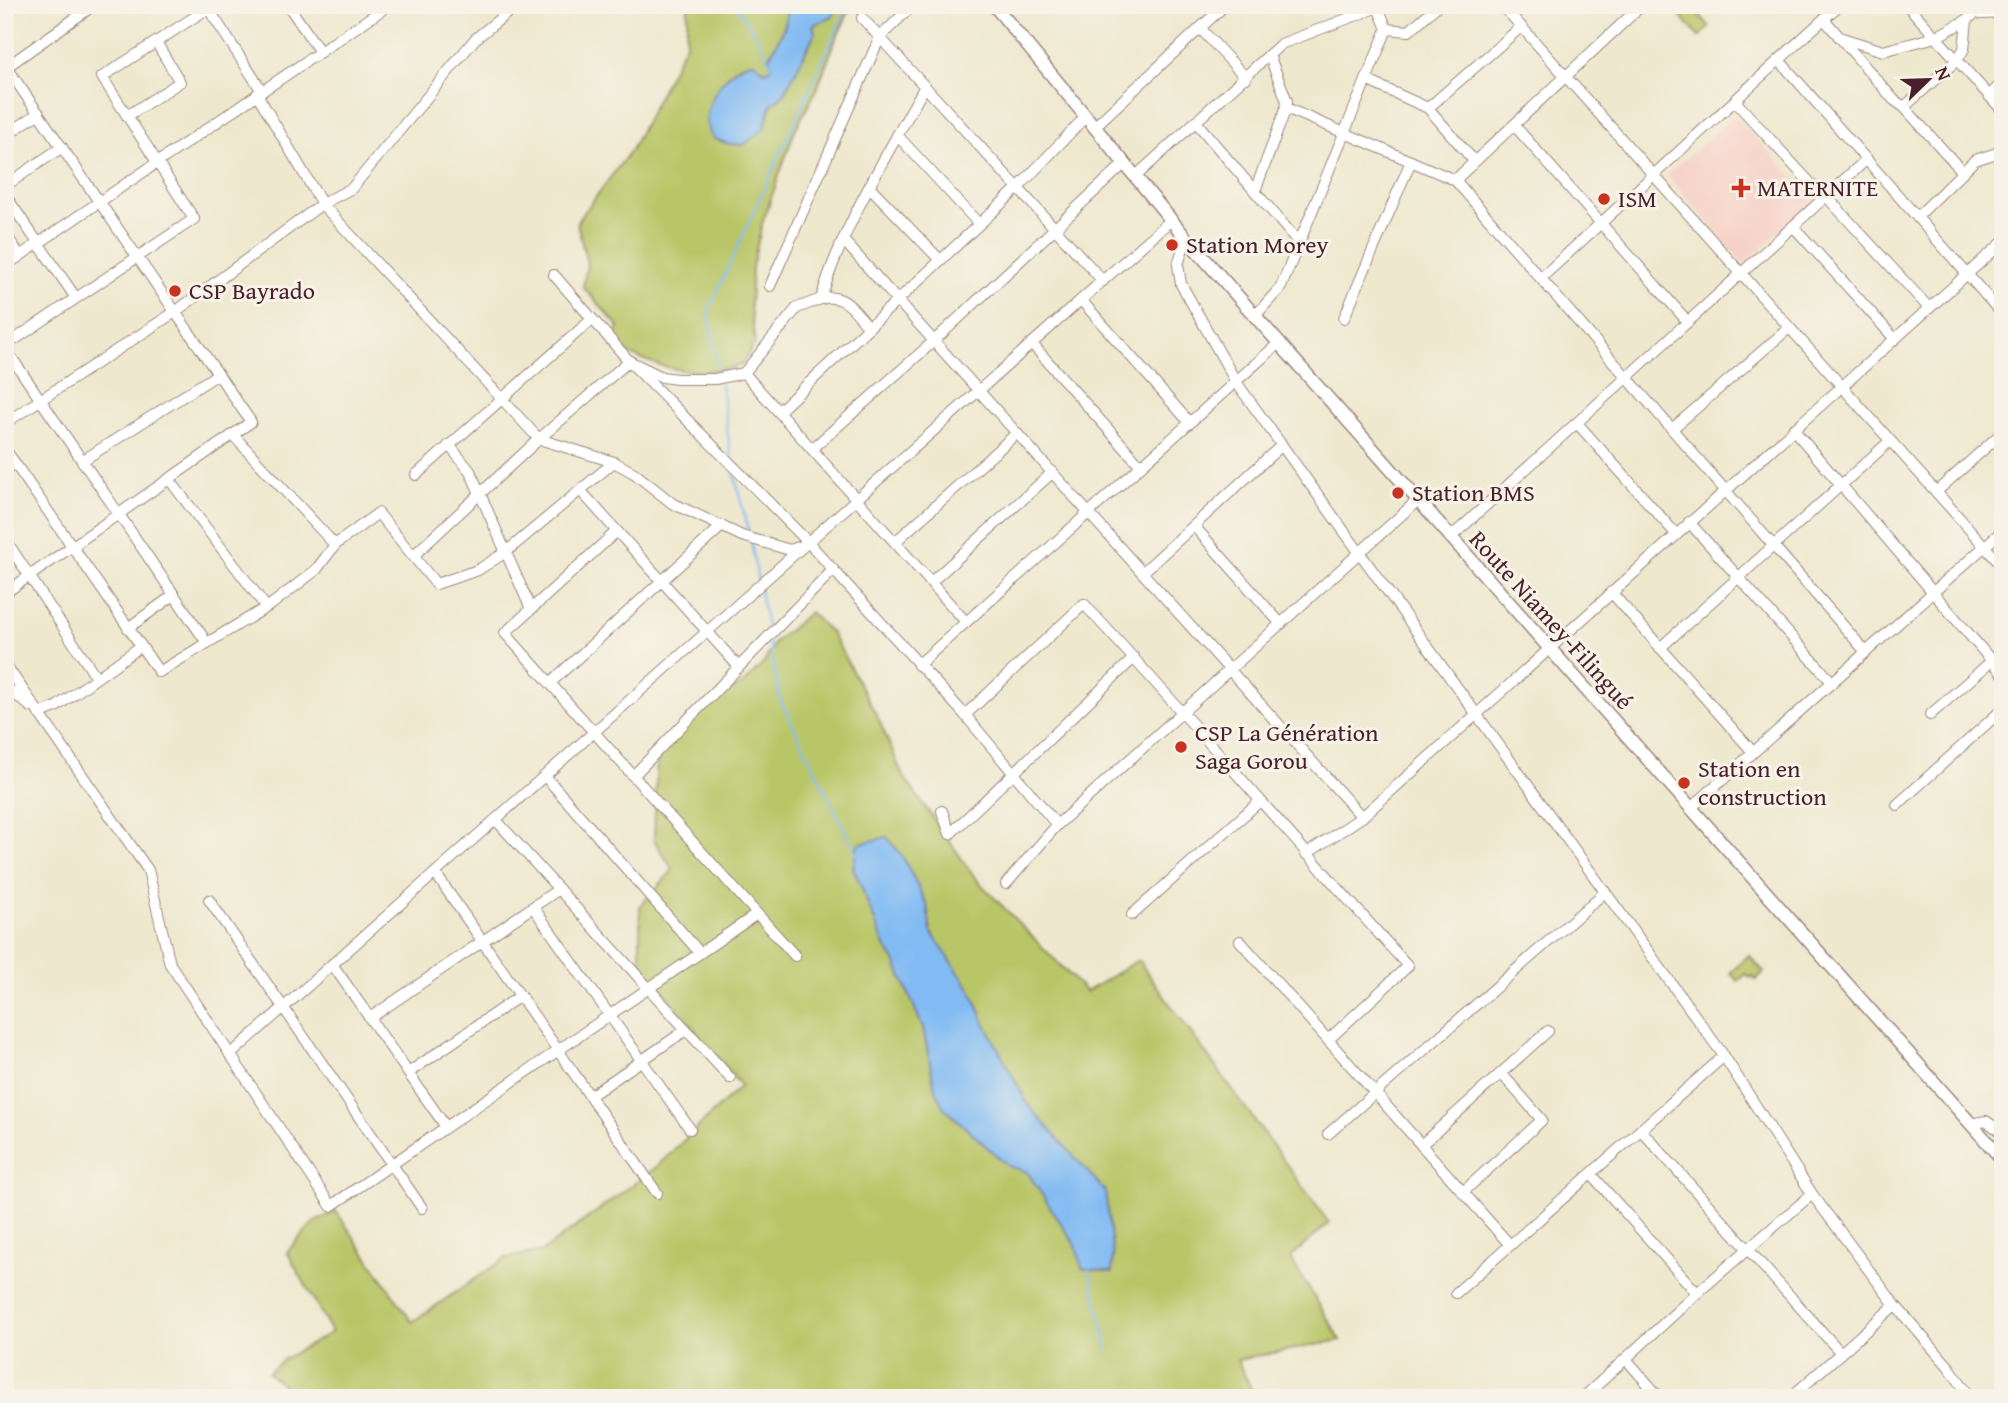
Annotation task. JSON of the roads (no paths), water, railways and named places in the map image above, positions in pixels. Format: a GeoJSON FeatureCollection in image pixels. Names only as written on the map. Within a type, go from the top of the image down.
{"type":"FeatureCollection","features":[{"type":"Feature","properties":{"kind":"main road","name":"Route Niamey-Filingué"},"geometry":{"type":"LineString","coordinates":[[994,5],[1186,238],[2003,1160]]}},
{"type":"Feature","properties":{"kind":"street"},"geometry":{"type":"LineString","coordinates":[[5,593],[251,422],[6,66],[94,5]]}},
{"type":"Feature","properties":{"kind":"street"},"geometry":{"type":"LineString","coordinates":[[288,5],[320,52]]}},
{"type":"Feature","properties":{"kind":"street"},"geometry":{"type":"LineString","coordinates":[[5,266],[389,5]]}},
{"type":"Feature","properties":{"kind":"street"},"geometry":{"type":"LineString","coordinates":[[5,423],[175,312],[322,204],[352,188],[475,39],[517,5]]}},
{"type":"Feature","properties":{"kind":"street"},"geometry":{"type":"LineString","coordinates":[[770,286],[880,37],[913,5]]}},
{"type":"Feature","properties":{"kind":"street"},"geometry":{"type":"LineString","coordinates":[[1387,29],[1409,31],[1438,5]]}},
{"type":"Feature","properties":{"kind":"street"},"geometry":{"type":"LineString","coordinates":[[1502,5],[2003,567]]}},
{"type":"Feature","properties":{"kind":"street"},"geometry":{"type":"LineString","coordinates":[[1455,180],[1642,5]]}},
{"type":"Feature","properties":{"kind":"street"},"geometry":{"type":"LineString","coordinates":[[1541,278],[1839,5]]}},
{"type":"Feature","properties":{"kind":"street"},"geometry":{"type":"LineString","coordinates":[[1907,5],[2003,111]]}},
{"type":"Feature","properties":{"kind":"street"},"geometry":{"type":"LineString","coordinates":[[1860,62],[1883,51],[1936,37],[1967,20],[1985,5]]}},
{"type":"Feature","properties":{"kind":"street"},"geometry":{"type":"LineString","coordinates":[[207,643],[5,347],[194,219],[102,77],[209,6],[322,204],[539,439],[614,462],[634,473],[672,503],[753,540],[790,550],[809,543]]}},
{"type":"Feature","properties":{"kind":"street"},"geometry":{"type":"LineString","coordinates":[[779,411],[1090,121],[1223,6]]}},
{"type":"Feature","properties":{"kind":"street"},"geometry":{"type":"LineString","coordinates":[[1136,176],[1281,44],[1378,6],[1387,29],[1281,287],[1255,316]]}},
{"type":"Feature","properties":{"kind":"street"},"geometry":{"type":"LineString","coordinates":[[1976,12],[2000,13]]}},
{"type":"Feature","properties":{"kind":"street"},"geometry":{"type":"LineString","coordinates":[[862,18],[1103,281]]}},
{"type":"Feature","properties":{"kind":"street"},"geometry":{"type":"LineString","coordinates":[[1824,19],[1894,100],[1904,107],[1962,171]]}},
{"type":"Feature","properties":{"kind":"street"},"geometry":{"type":"LineString","coordinates":[[1904,107],[1957,60],[1964,49],[1967,20]]}},
{"type":"Feature","properties":{"kind":"street"},"geometry":{"type":"LineString","coordinates":[[1428,108],[1521,27]]}},
{"type":"Feature","properties":{"kind":"street"},"geometry":{"type":"LineString","coordinates":[[1200,28],[1245,78]]}},
{"type":"Feature","properties":{"kind":"street"},"geometry":{"type":"LineString","coordinates":[[1839,37],[1883,51]]}},
{"type":"Feature","properties":{"kind":"street"},"geometry":{"type":"LineString","coordinates":[[127,116],[180,82],[156,43]]}},
{"type":"Feature","properties":{"kind":"street"},"geometry":{"type":"LineString","coordinates":[[1255,191],[1287,101],[1269,55]]}},
{"type":"Feature","properties":{"kind":"street"},"geometry":{"type":"LineString","coordinates":[[1779,60],[2003,315]]}},
{"type":"Feature","properties":{"kind":"street"},"geometry":{"type":"LineString","coordinates":[[1366,80],[1428,108],[1474,162]]}},
{"type":"Feature","properties":{"kind":"street"},"geometry":{"type":"LineString","coordinates":[[1989,96],[2003,82]]}},
{"type":"Feature","properties":{"kind":"street"},"geometry":{"type":"LineString","coordinates":[[821,299],[844,241],[870,187],[925,86]]}},
{"type":"Feature","properties":{"kind":"street"},"geometry":{"type":"LineString","coordinates":[[1735,101],[1929,308]]}},
{"type":"Feature","properties":{"kind":"street"},"geometry":{"type":"LineString","coordinates":[[1286,108],[1455,180],[1866,652]]}},
{"type":"Feature","properties":{"kind":"street"},"geometry":{"type":"LineString","coordinates":[[5,136],[39,114]]}},
{"type":"Feature","properties":{"kind":"street"},"geometry":{"type":"LineString","coordinates":[[1196,122],[1300,243]]}},
{"type":"Feature","properties":{"kind":"street"},"geometry":{"type":"LineString","coordinates":[[1514,125],[1688,321]]}},
{"type":"Feature","properties":{"kind":"street"},"geometry":{"type":"LineString","coordinates":[[897,135],[979,224]]}},
{"type":"Feature","properties":{"kind":"street"},"geometry":{"type":"LineString","coordinates":[[5,186],[62,147]]}},
{"type":"Feature","properties":{"kind":"street"},"geometry":{"type":"LineString","coordinates":[[1917,217],[1975,160],[2003,151]]}},
{"type":"Feature","properties":{"kind":"street"},"geometry":{"type":"LineString","coordinates":[[1450,538],[1867,159]]}},
{"type":"Feature","properties":{"kind":"street"},"geometry":{"type":"LineString","coordinates":[[1344,318],[1411,161]]}},
{"type":"Feature","properties":{"kind":"street"},"geometry":{"type":"LineString","coordinates":[[812,449],[934,341],[1125,163]]}},
{"type":"Feature","properties":{"kind":"street"},"geometry":{"type":"LineString","coordinates":[[870,187],[940,260]]}},
{"type":"Feature","properties":{"kind":"street"},"geometry":{"type":"LineString","coordinates":[[5,195],[76,299]]}},
{"type":"Feature","properties":{"kind":"street"},"geometry":{"type":"LineString","coordinates":[[230,1055],[1171,220]]}},
{"type":"Feature","properties":{"kind":"street"},"geometry":{"type":"LineString","coordinates":[[1793,226],[1894,338]]}},
{"type":"Feature","properties":{"kind":"street"},"geometry":{"type":"LineString","coordinates":[[5,233],[20,256]]}},
{"type":"Feature","properties":{"kind":"street"},"geometry":{"type":"LineString","coordinates":[[1186,238],[1178,265],[1181,284],[1236,382],[1724,1056],[1812,1194],[1895,1305],[1971,1398]]}},
{"type":"Feature","properties":{"kind":"street"},"geometry":{"type":"LineString","coordinates":[[844,241],[1362,817]]}},
{"type":"Feature","properties":{"kind":"street"},"geometry":{"type":"LineString","coordinates":[[1306,854],[1362,817],[2003,242]]}},
{"type":"Feature","properties":{"kind":"street"},"geometry":{"type":"LineString","coordinates":[[554,275],[629,360],[809,543],[1015,772],[1056,825]]}},
{"type":"Feature","properties":{"kind":"street"},"geometry":{"type":"LineString","coordinates":[[629,360],[662,377],[677,379],[720,379],[744,373],[797,308],[831,297],[842,299],[869,327]]}},
{"type":"Feature","properties":{"kind":"street"},"geometry":{"type":"LineString","coordinates":[[1081,300],[1190,423]]}},
{"type":"Feature","properties":{"kind":"street"},"geometry":{"type":"LineString","coordinates":[[416,475],[592,320]]}},
{"type":"Feature","properties":{"kind":"street"},"geometry":{"type":"LineString","coordinates":[[1672,429],[1789,328]]}},
{"type":"Feature","properties":{"kind":"street"},"geometry":{"type":"LineString","coordinates":[[1032,344],[1141,466]]}},
{"type":"Feature","properties":{"kind":"street"},"geometry":{"type":"LineString","coordinates":[[919,664],[1279,344]]}},
{"type":"Feature","properties":{"kind":"street"},"geometry":{"type":"LineString","coordinates":[[413,556],[629,360]]}},
{"type":"Feature","properties":{"kind":"street"},"geometry":{"type":"LineString","coordinates":[[744,373],[967,622]]}},
{"type":"Feature","properties":{"kind":"street"},"geometry":{"type":"LineString","coordinates":[[82,461],[218,374]]}},
{"type":"Feature","properties":{"kind":"street"},"geometry":{"type":"LineString","coordinates":[[1577,423],[1676,534]]}},
{"type":"Feature","properties":{"kind":"street"},"geometry":{"type":"LineString","coordinates":[[1793,429],[2003,674]]}},
{"type":"Feature","properties":{"kind":"street"},"geometry":{"type":"LineString","coordinates":[[1936,492],[2003,432]]}},
{"type":"Feature","properties":{"kind":"street"},"geometry":{"type":"LineString","coordinates":[[895,542],[1017,433]]}},
{"type":"Feature","properties":{"kind":"street"},"geometry":{"type":"LineString","coordinates":[[233,435],[335,545]]}},
{"type":"Feature","properties":{"kind":"street"},"geometry":{"type":"LineString","coordinates":[[1660,648],[1890,441]]}},
{"type":"Feature","properties":{"kind":"street"},"geometry":{"type":"LineString","coordinates":[[449,445],[470,471],[531,609]]}},
{"type":"Feature","properties":{"kind":"street"},"geometry":{"type":"LineString","coordinates":[[1143,572],[1282,445]]}},
{"type":"Feature","properties":{"kind":"street"},"geometry":{"type":"LineString","coordinates":[[5,449],[159,673],[267,607],[316,570],[335,545],[378,513],[436,584],[478,570],[506,552],[614,462]]}},
{"type":"Feature","properties":{"kind":"street"},"geometry":{"type":"LineString","coordinates":[[931,582],[1053,472]]}},
{"type":"Feature","properties":{"kind":"street"},"geometry":{"type":"LineString","coordinates":[[169,479],[267,607]]}},
{"type":"Feature","properties":{"kind":"street"},"geometry":{"type":"LineString","coordinates":[[580,490],[739,667]]}},
{"type":"Feature","properties":{"kind":"street"},"geometry":{"type":"LineString","coordinates":[[1006,884],[1056,825],[1417,500]]}},
{"type":"Feature","properties":{"kind":"street"},"geometry":{"type":"LineString","coordinates":[[1689,522],[1832,682]]}},
{"type":"Feature","properties":{"kind":"street"},"geometry":{"type":"LineString","coordinates":[[550,682],[722,526]]}},
{"type":"Feature","properties":{"kind":"street"},"geometry":{"type":"LineString","coordinates":[[1194,526],[1281,624]]}},
{"type":"Feature","properties":{"kind":"street"},"geometry":{"type":"LineString","coordinates":[[1690,808],[2003,530]]}},
{"type":"Feature","properties":{"kind":"street"},"geometry":{"type":"LineString","coordinates":[[617,531],[505,633],[795,956]]}},
{"type":"Feature","properties":{"kind":"street"},"geometry":{"type":"LineString","coordinates":[[5,539],[96,677]]}},
{"type":"Feature","properties":{"kind":"street"},"geometry":{"type":"LineString","coordinates":[[633,776],[833,570]]}},
{"type":"Feature","properties":{"kind":"street"},"geometry":{"type":"LineString","coordinates":[[1611,593],[1753,752]]}},
{"type":"Feature","properties":{"kind":"street"},"geometry":{"type":"LineString","coordinates":[[128,628],[174,596]]}},
{"type":"Feature","properties":{"kind":"street"},"geometry":{"type":"LineString","coordinates":[[965,715],[1084,604],[1182,710],[1306,854],[1408,966],[1328,1040]]}},
{"type":"Feature","properties":{"kind":"street"},"geometry":{"type":"LineString","coordinates":[[39,714],[56,706],[141,646]]}},
{"type":"Feature","properties":{"kind":"street"},"geometry":{"type":"LineString","coordinates":[[1930,715],[2003,651]]}},
{"type":"Feature","properties":{"kind":"street"},"geometry":{"type":"LineString","coordinates":[[942,811],[950,834],[1134,658]]}},
{"type":"Feature","properties":{"kind":"street"},"geometry":{"type":"LineString","coordinates":[[5,664],[148,870],[170,964],[331,1206],[757,914]]}},
{"type":"Feature","properties":{"kind":"street"},"geometry":{"type":"LineString","coordinates":[[5,686],[39,714]]}},
{"type":"Feature","properties":{"kind":"street"},"geometry":{"type":"LineString","coordinates":[[1897,805],[2003,709]]}},
{"type":"Feature","properties":{"kind":"street"},"geometry":{"type":"LineString","coordinates":[[545,776],[701,953]]}},
{"type":"Feature","properties":{"kind":"street"},"geometry":{"type":"LineString","coordinates":[[1132,915],[1261,801]]}},
{"type":"Feature","properties":{"kind":"street"},"geometry":{"type":"LineString","coordinates":[[496,820],[730,1078]]}},
{"type":"Feature","properties":{"kind":"street"},"geometry":{"type":"LineString","coordinates":[[435,873],[657,1193]]}},
{"type":"Feature","properties":{"kind":"street"},"geometry":{"type":"LineString","coordinates":[[370,1018],[559,889]]}},
{"type":"Feature","properties":{"kind":"street"},"geometry":{"type":"LineString","coordinates":[[1328,1134],[1605,892]]}},
{"type":"Feature","properties":{"kind":"street"},"geometry":{"type":"LineString","coordinates":[[209,900],[422,1208]]}},
{"type":"Feature","properties":{"kind":"street"},"geometry":{"type":"LineString","coordinates":[[533,907],[690,1129]]}},
{"type":"Feature","properties":{"kind":"street"},"geometry":{"type":"LineString","coordinates":[[1240,941],[1510,1245]]}},
{"type":"Feature","properties":{"kind":"street"},"geometry":{"type":"LineString","coordinates":[[332,964],[446,1127]]}},
{"type":"Feature","properties":{"kind":"street"},"geometry":{"type":"LineString","coordinates":[[408,1073],[520,996]]}},
{"type":"Feature","properties":{"kind":"street"},"geometry":{"type":"LineString","coordinates":[[590,1096],[686,1030]]}},
{"type":"Feature","properties":{"kind":"street"},"geometry":{"type":"LineString","coordinates":[[1421,1144],[1548,1031]]}},
{"type":"Feature","properties":{"kind":"street"},"geometry":{"type":"LineString","coordinates":[[1457,1293],[1724,1056]]}},
{"type":"Feature","properties":{"kind":"street"},"geometry":{"type":"LineString","coordinates":[[1463,1192],[1542,1120],[1501,1073]]}},
{"type":"Feature","properties":{"kind":"street"},"geometry":{"type":"LineString","coordinates":[[1971,1124],[1986,1121],[2003,1133]]}},
{"type":"Feature","properties":{"kind":"street"},"geometry":{"type":"LineString","coordinates":[[1641,1130],[1841,1353]]}},
{"type":"Feature","properties":{"kind":"street"},"geometry":{"type":"LineString","coordinates":[[1591,1174],[1697,1293]]}},
{"type":"Feature","properties":{"kind":"street"},"geometry":{"type":"LineString","coordinates":[[1583,1398],[1697,1293],[1812,1194]]}},
{"type":"Feature","properties":{"kind":"street"},"geometry":{"type":"LineString","coordinates":[[1790,1398],[1895,1305]]}},
{"type":"Feature","properties":{"kind":"street"},"geometry":{"type":"LineString","coordinates":[[1626,1359],[1660,1398]]}},
{"type":"Feature","properties":{"kind":"water"},"geometry":{"type":"Polygon","coordinates":[[[790,5],[836,5],[833,16],[813,25],[815,33],[784,94],[771,105],[764,129],[744,145],[728,144],[713,138],[707,118],[719,86],[745,64],[754,62],[765,71],[772,67],[769,58],[784,28],[786,8],[790,5]]]}},
{"type":"Feature","properties":{"kind":"water"},"geometry":{"type":"Polygon","coordinates":[[[887,837],[904,859],[927,905],[931,932],[971,990],[985,1023],[1028,1105],[1105,1191],[1113,1255],[1112,1272],[1082,1268],[1076,1246],[1027,1172],[1008,1166],[943,1107],[934,1084],[923,1028],[895,961],[885,946],[853,867],[858,844],[887,837]]]}},
{"type":"Feature","properties":{"kind":"waterway"},"geometry":{"type":"LineString","coordinates":[[735,5],[757,36],[772,67]]}},
{"type":"Feature","properties":{"kind":"waterway"},"geometry":{"type":"LineString","coordinates":[[719,375],[708,312],[848,5]]}},
{"type":"Feature","properties":{"kind":"waterway"},"geometry":{"type":"LineString","coordinates":[[721,384],[731,458]]}},
{"type":"Feature","properties":{"kind":"waterway"},"geometry":{"type":"LineString","coordinates":[[734,474],[749,533]]}},
{"type":"Feature","properties":{"kind":"waterway"},"geometry":{"type":"LineString","coordinates":[[751,542],[758,581]]}},
{"type":"Feature","properties":{"kind":"waterway"},"geometry":{"type":"LineString","coordinates":[[760,590],[768,633]]}},
{"type":"Feature","properties":{"kind":"waterway"},"geometry":{"type":"LineString","coordinates":[[769,642],[780,699],[857,855]]}},
{"type":"Feature","properties":{"kind":"waterway"},"geometry":{"type":"LineString","coordinates":[[1089,1268],[1108,1351]]}},
{"type":"Feature","properties":{"kind":"place","name":"MATERNITE"},"geometry":{"type":"Point","coordinates":[1741,188]}},
{"type":"Feature","properties":{"kind":"place","name":"ISM"},"geometry":{"type":"Point","coordinates":[1604,199]}},
{"type":"Feature","properties":{"kind":"place","name":"Station Morey"},"geometry":{"type":"Point","coordinates":[1172,245]}},
{"type":"Feature","properties":{"kind":"place","name":"CSP Bayrado"},"geometry":{"type":"Point","coordinates":[175,291]}},
{"type":"Feature","properties":{"kind":"place","name":"Station BMS"},"geometry":{"type":"Point","coordinates":[1398,493]}},
{"type":"Feature","properties":{"kind":"place","name":"CSP La Génération Saga Gorou"},"geometry":{"type":"Point","coordinates":[1181,747]}},
{"type":"Feature","properties":{"kind":"place","name":"Station en construction"},"geometry":{"type":"Point","coordinates":[1684,783]}}]}
